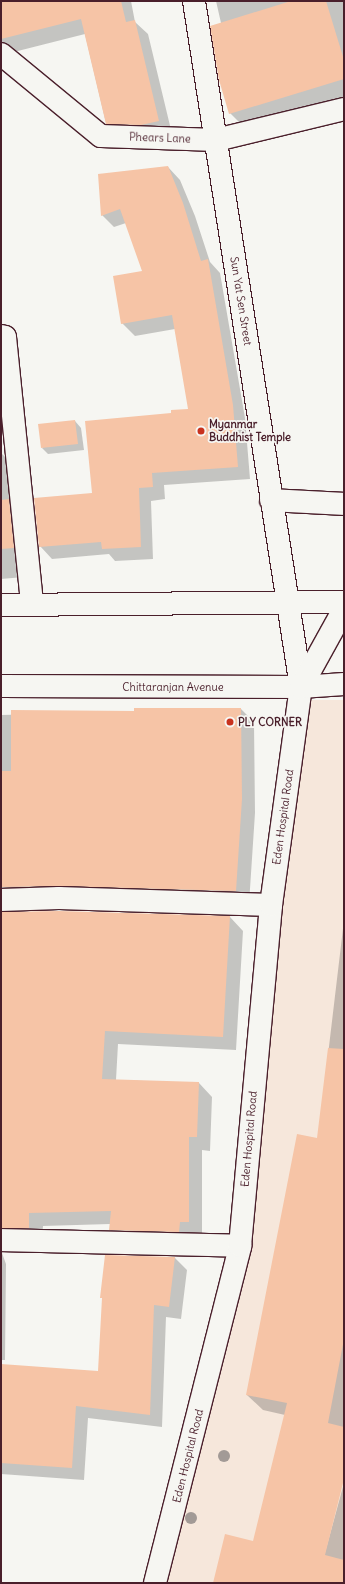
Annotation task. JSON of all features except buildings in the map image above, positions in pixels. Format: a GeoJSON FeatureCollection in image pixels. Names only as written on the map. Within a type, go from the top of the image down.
{"type":"FeatureCollection","features":[{"type":"Feature","properties":{"kind":"street","name":"Sun Yat Sen Street"},"geometry":{"type":"LineString","coordinates":[[194,1],[300,687]]}},
{"type":"Feature","properties":{"kind":"street","name":"Phears Lane"},"geometry":{"type":"LineString","coordinates":[[1,54],[101,136],[216,140],[344,109]]}},
{"type":"Feature","properties":{"kind":"street"},"geometry":{"type":"LineString","coordinates":[[1,336],[5,337],[32,604]]}},
{"type":"Feature","properties":{"kind":"street"},"geometry":{"type":"LineString","coordinates":[[271,500],[344,504]]}},
{"type":"Feature","properties":{"kind":"street"},"geometry":{"type":"LineString","coordinates":[[1,605],[287,601],[344,602]]}},
{"type":"Feature","properties":{"kind":"street"},"geometry":{"type":"LineString","coordinates":[[300,687],[344,609]]}},
{"type":"Feature","properties":{"kind":"street","name":"Chittaranjan Avenue"},"geometry":{"type":"LineString","coordinates":[[1,686],[300,687],[344,684]]}},
{"type":"Feature","properties":{"kind":"street","name":"Eden Hospital Road"},"geometry":{"type":"LineString","coordinates":[[156,1583],[240,1246],[271,905],[300,687]]}},
{"type":"Feature","properties":{"kind":"street"},"geometry":{"type":"LineString","coordinates":[[1,900],[59,898],[271,905]]}},
{"type":"Feature","properties":{"kind":"street"},"geometry":{"type":"LineString","coordinates":[[1,1240],[240,1246]]}},
{"type":"Feature","properties":{"kind":"shaded area"},"geometry":{"type":"Polygon","coordinates":[[[302,700],[344,700],[344,1583],[155,1583],[254,1201],[302,700]]]}},
{"type":"Feature","properties":{"kind":"place","name":"Myanmar Buddhist Temple"},"geometry":{"type":"Point","coordinates":[201,431]}},
{"type":"Feature","properties":{"kind":"place","name":"PLY CORNER"},"geometry":{"type":"Point","coordinates":[230,722]}}]}
